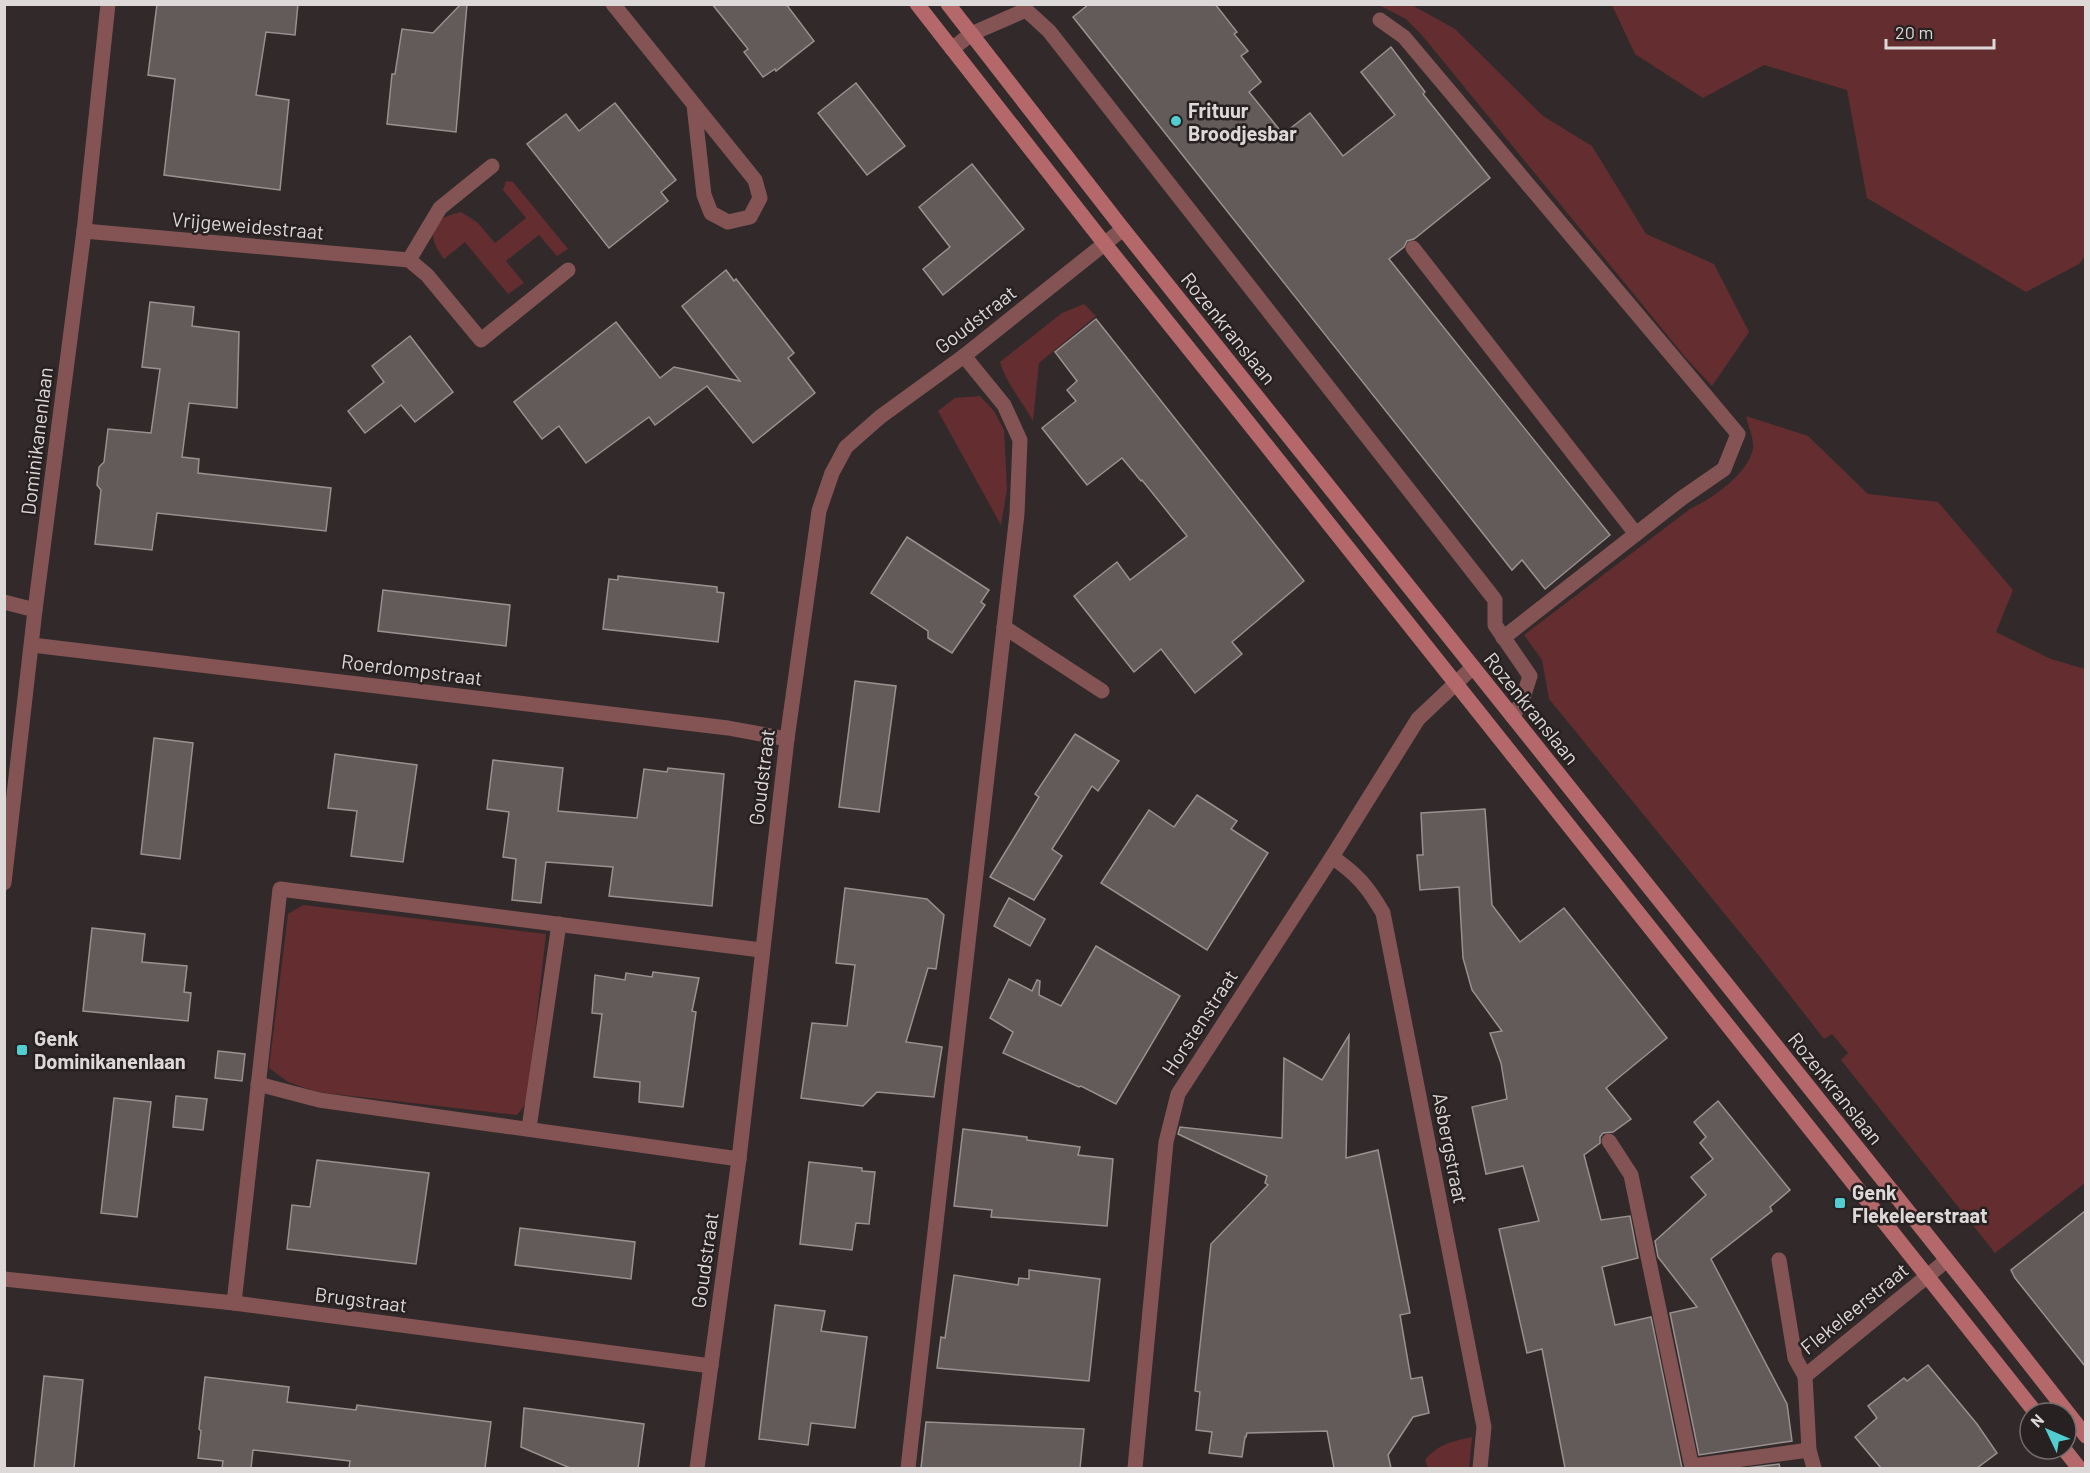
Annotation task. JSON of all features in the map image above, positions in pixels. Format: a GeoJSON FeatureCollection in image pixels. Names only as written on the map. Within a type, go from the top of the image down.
{"type":"FeatureCollection","features":[{"type":"Feature","properties":{"kind":"street","name":"Dominikanenlaan"},"geometry":{"type":"LineString","coordinates":[[4,883],[35,610],[84,231],[108,4]]}},
{"type":"Feature","properties":{"kind":"street"},"geometry":{"type":"LineString","coordinates":[[613,4],[694,105],[754,180],[760,198],[750,217],[728,222],[711,213],[705,195],[694,105]]}},
{"type":"Feature","properties":{"kind":"street"},"geometry":{"type":"LineString","coordinates":[[917,4],[1104,243],[2027,1401]]}},
{"type":"Feature","properties":{"kind":"street","name":"Rozenkranslaan"},"geometry":{"type":"LineString","coordinates":[[948,4],[1123,229],[2085,1436]]}},
{"type":"Feature","properties":{"kind":"street"},"geometry":{"type":"LineString","coordinates":[[952,49],[971,34],[1026,10],[1049,31],[1495,600],[1495,625],[1530,676],[1521,704],[1512,716]]}},
{"type":"Feature","properties":{"kind":"street"},"geometry":{"type":"LineString","coordinates":[[1380,20],[1404,37],[1738,434],[1724,469],[1682,498],[1503,638]]}},
{"type":"Feature","properties":{"kind":"street"},"geometry":{"type":"LineString","coordinates":[[492,166],[440,208],[409,260],[427,275],[482,340],[568,270]]}},
{"type":"Feature","properties":{"kind":"street","name":"Goudstraat"},"geometry":{"type":"LineString","coordinates":[[698,1468],[739,1159],[761,950],[787,739],[819,511],[832,473],[846,447],[880,417],[964,356],[1123,229]]}},
{"type":"Feature","properties":{"kind":"street","name":"Vrijgeweidestraat"},"geometry":{"type":"LineString","coordinates":[[84,231],[409,260]]}},
{"type":"Feature","properties":{"kind":"street"},"geometry":{"type":"LineString","coordinates":[[1413,248],[1636,534]]}},
{"type":"Feature","properties":{"kind":"street"},"geometry":{"type":"LineString","coordinates":[[908,1468],[1017,514],[1020,440],[1004,405],[964,356]]}},
{"type":"Feature","properties":{"kind":"street"},"geometry":{"type":"LineString","coordinates":[[4,602],[35,610]]}},
{"type":"Feature","properties":{"kind":"street"},"geometry":{"type":"LineString","coordinates":[[1004,627],[1102,691]]}},
{"type":"Feature","properties":{"kind":"street","name":"Roerdompstraat"},"geometry":{"type":"LineString","coordinates":[[32,645],[728,728],[787,739]]}},
{"type":"Feature","properties":{"kind":"street","name":"Horstenstraat"},"geometry":{"type":"LineString","coordinates":[[1135,1468],[1166,1142],[1178,1094],[1332,857],[1418,719],[1473,667]]}},
{"type":"Feature","properties":{"kind":"street","name":"Asbergstraat"},"geometry":{"type":"LineString","coordinates":[[1332,857],[1348,868],[1368,888],[1383,913],[1484,1427],[1480,1468]]}},
{"type":"Feature","properties":{"kind":"street"},"geometry":{"type":"LineString","coordinates":[[234,1303],[280,889],[761,950]]}},
{"type":"Feature","properties":{"kind":"street"},"geometry":{"type":"LineString","coordinates":[[529,1128],[559,924]]}},
{"type":"Feature","properties":{"kind":"street"},"geometry":{"type":"LineString","coordinates":[[258,1084],[319,1100],[739,1159]]}},
{"type":"Feature","properties":{"kind":"street"},"geometry":{"type":"LineString","coordinates":[[1609,1141],[1631,1175],[1692,1467],[1809,1450]]}},
{"type":"Feature","properties":{"kind":"street"},"geometry":{"type":"LineString","coordinates":[[1779,1260],[1795,1358],[1805,1376]]}},
{"type":"Feature","properties":{"kind":"street","name":"Flekeleerstraat"},"geometry":{"type":"LineString","coordinates":[[1814,1468],[1809,1450],[1805,1376],[1947,1260]]}},
{"type":"Feature","properties":{"kind":"street","name":"Brugstraat"},"geometry":{"type":"LineString","coordinates":[[4,1279],[234,1303],[711,1366]]}},
{"type":"Feature","properties":{"kind":"shaded area"},"geometry":{"type":"Polygon","coordinates":[[[1379,5],[1412,5],[1455,29],[1543,116],[1592,146],[1646,234],[1714,264],[1749,332],[1712,386],[1686,358],[1421,34],[1406,19],[1379,5]]]}},
{"type":"Feature","properties":{"kind":"shaded area"},"geometry":{"type":"Polygon","coordinates":[[[1612,5],[2085,5],[2085,256],[2079,264],[2026,292],[1867,198],[1847,90],[1764,65],[1703,98],[1635,54],[1612,5]]]}},
{"type":"Feature","properties":{"kind":"shaded area"},"geometry":{"type":"Polygon","coordinates":[[[506,181],[513,182],[568,249],[557,256],[539,235],[506,261],[524,283],[508,294],[465,242],[444,259],[433,235],[434,229],[442,219],[461,212],[477,222],[495,243],[526,218],[503,190],[506,181]]]}},
{"type":"Feature","properties":{"kind":"shaded area"},"geometry":{"type":"Polygon","coordinates":[[[1084,304],[1096,316],[1039,363],[1033,421],[1010,385],[1000,362],[1062,313],[1084,304]]]}},
{"type":"Feature","properties":{"kind":"shaded area"},"geometry":{"type":"Polygon","coordinates":[[[980,396],[994,411],[1004,430],[1007,489],[1001,525],[938,411],[955,398],[980,396]]]}},
{"type":"Feature","properties":{"kind":"shaded area"},"geometry":{"type":"Polygon","coordinates":[[[1746,416],[1808,436],[1868,494],[1938,502],[2013,590],[1996,632],[2051,659],[2085,669],[2085,1183],[1995,1253],[1841,1060],[1848,1053],[1832,1034],[1824,1039],[1760,957],[1549,699],[1542,660],[1524,635],[1737,476],[1750,458],[1753,448],[1746,416]]]}},
{"type":"Feature","properties":{"kind":"shaded area"},"geometry":{"type":"Polygon","coordinates":[[[303,905],[546,934],[527,1102],[517,1115],[317,1092],[288,1082],[269,1068],[288,914],[303,905]]]}},
{"type":"Feature","properties":{"kind":"shaded area"},"geometry":{"type":"Polygon","coordinates":[[[1472,1437],[1469,1468],[1428,1468],[1425,1460],[1436,1450],[1452,1442],[1472,1437]]]}},
{"type":"Feature","properties":{"kind":"building"},"geometry":{"type":"Polygon","coordinates":[[[157,4],[298,4],[295,35],[266,32],[256,95],[289,100],[280,190],[164,175],[175,79],[148,75],[157,4]]]}},
{"type":"Feature","properties":{"kind":"building"},"geometry":{"type":"Polygon","coordinates":[[[461,4],[467,4],[456,132],[387,124],[392,74],[395,74],[402,29],[433,33],[461,4]]]}},
{"type":"Feature","properties":{"kind":"building"},"geometry":{"type":"Polygon","coordinates":[[[712,4],[786,4],[814,41],[776,71],[775,69],[763,77],[744,52],[748,49],[712,4]]]}},
{"type":"Feature","properties":{"kind":"building"},"geometry":{"type":"Polygon","coordinates":[[[1089,4],[1215,4],[1237,32],[1234,34],[1248,51],[1241,56],[1261,82],[1249,92],[1283,134],[1310,113],[1343,156],[1395,115],[1361,72],[1391,47],[1425,92],[1423,94],[1490,178],[1414,239],[1407,241],[1404,247],[1389,259],[1610,535],[1545,589],[1522,560],[1512,570],[1073,17],[1089,4]]]}},
{"type":"Feature","properties":{"kind":"building"},"geometry":{"type":"Polygon","coordinates":[[[856,83],[905,146],[867,175],[818,113],[856,83]]]}},
{"type":"Feature","properties":{"kind":"building"},"geometry":{"type":"Polygon","coordinates":[[[615,103],[676,180],[661,192],[668,201],[609,248],[527,144],[566,114],[579,131],[615,103]]]}},
{"type":"Feature","properties":{"kind":"building"},"geometry":{"type":"Polygon","coordinates":[[[972,164],[1024,229],[943,295],[923,269],[950,247],[919,207],[972,164]]]}},
{"type":"Feature","properties":{"kind":"building"},"geometry":{"type":"Polygon","coordinates":[[[726,270],[734,281],[736,279],[794,353],[788,358],[815,393],[753,443],[707,386],[655,425],[649,417],[586,463],[559,426],[542,439],[514,402],[616,322],[660,378],[674,367],[740,381],[682,306],[726,270]]]}},
{"type":"Feature","properties":{"kind":"building"},"geometry":{"type":"Polygon","coordinates":[[[150,302],[194,307],[192,326],[239,332],[237,408],[189,403],[182,457],[199,459],[198,473],[331,488],[326,531],[157,513],[152,550],[95,544],[101,490],[97,485],[99,467],[104,462],[108,429],[151,433],[160,369],[142,367],[150,302]]]}},
{"type":"Feature","properties":{"kind":"building"},"geometry":{"type":"Polygon","coordinates":[[[1096,319],[1304,581],[1232,642],[1242,654],[1195,693],[1161,649],[1134,672],[1074,596],[1117,562],[1130,580],[1187,536],[1122,458],[1087,485],[1042,428],[1076,401],[1067,390],[1077,381],[1055,352],[1096,319]]]}},
{"type":"Feature","properties":{"kind":"building"},"geometry":{"type":"Polygon","coordinates":[[[410,336],[453,392],[415,422],[401,405],[365,433],[348,411],[384,382],[372,366],[410,336]]]}},
{"type":"Feature","properties":{"kind":"building"},"geometry":{"type":"Polygon","coordinates":[[[907,537],[989,590],[981,602],[985,605],[952,653],[928,638],[928,631],[871,593],[907,537]]]}},
{"type":"Feature","properties":{"kind":"building"},"geometry":{"type":"Polygon","coordinates":[[[618,576],[717,587],[717,592],[724,593],[718,642],[603,629],[609,579],[618,580],[618,576]]]}},
{"type":"Feature","properties":{"kind":"building"},"geometry":{"type":"Polygon","coordinates":[[[383,590],[510,605],[506,646],[378,631],[383,590]]]}},
{"type":"Feature","properties":{"kind":"building"},"geometry":{"type":"Polygon","coordinates":[[[855,681],[896,686],[879,812],[839,807],[855,681]]]}},
{"type":"Feature","properties":{"kind":"building"},"geometry":{"type":"Polygon","coordinates":[[[1075,734],[1119,761],[1098,791],[1092,786],[1052,849],[1062,856],[1034,900],[990,877],[1039,797],[1035,794],[1075,734]]]}},
{"type":"Feature","properties":{"kind":"building"},"geometry":{"type":"Polygon","coordinates":[[[154,738],[193,743],[180,859],[141,854],[154,738]]]}},
{"type":"Feature","properties":{"kind":"building"},"geometry":{"type":"Polygon","coordinates":[[[335,754],[417,765],[403,862],[351,856],[357,811],[328,808],[335,754]]]}},
{"type":"Feature","properties":{"kind":"building"},"geometry":{"type":"Polygon","coordinates":[[[493,760],[563,768],[558,811],[637,818],[644,769],[667,772],[668,768],[724,774],[712,906],[609,896],[613,867],[546,862],[541,903],[512,900],[516,859],[503,857],[509,812],[487,809],[493,760]]]}},
{"type":"Feature","properties":{"kind":"building"},"geometry":{"type":"Polygon","coordinates":[[[1197,795],[1237,821],[1231,829],[1268,853],[1207,950],[1101,883],[1149,810],[1174,827],[1197,795]]]}},
{"type":"Feature","properties":{"kind":"building"},"geometry":{"type":"Polygon","coordinates":[[[1485,809],[1492,905],[1520,942],[1564,908],[1667,1038],[1606,1088],[1631,1119],[1613,1132],[1603,1133],[1600,1143],[1584,1155],[1601,1220],[1630,1216],[1638,1258],[1602,1267],[1615,1325],[1651,1317],[1682,1468],[1565,1468],[1542,1349],[1527,1353],[1499,1229],[1539,1221],[1523,1166],[1486,1174],[1472,1107],[1507,1099],[1501,1063],[1490,1033],[1502,1031],[1472,990],[1463,958],[1459,887],[1420,890],[1417,855],[1423,855],[1421,813],[1485,809]]]}},
{"type":"Feature","properties":{"kind":"building"},"geometry":{"type":"Polygon","coordinates":[[[845,888],[927,899],[944,915],[936,969],[928,968],[906,1042],[942,1047],[934,1097],[877,1092],[863,1106],[801,1098],[812,1023],[847,1026],[855,965],[836,963],[845,888]]]}},
{"type":"Feature","properties":{"kind":"building"},"geometry":{"type":"Polygon","coordinates":[[[1009,898],[1045,919],[1030,946],[994,926],[1009,898]]]}},
{"type":"Feature","properties":{"kind":"building"},"geometry":{"type":"Polygon","coordinates":[[[92,928],[145,934],[142,962],[187,966],[184,992],[191,993],[188,1021],[83,1011],[92,928]]]}},
{"type":"Feature","properties":{"kind":"building"},"geometry":{"type":"Polygon","coordinates":[[[1096,946],[1180,996],[1116,1104],[1081,1086],[1003,1053],[1013,1032],[990,1018],[1009,979],[1032,991],[1037,980],[1040,981],[1039,995],[1061,1006],[1096,946]]]}},
{"type":"Feature","properties":{"kind":"building"},"geometry":{"type":"Polygon","coordinates":[[[653,972],[699,978],[692,1011],[696,1012],[683,1107],[639,1102],[640,1082],[594,1077],[602,1014],[592,1013],[595,975],[625,980],[626,973],[652,977],[653,972]]]}},
{"type":"Feature","properties":{"kind":"building"},"geometry":{"type":"Polygon","coordinates":[[[1349,1035],[1346,1158],[1378,1150],[1410,1313],[1400,1315],[1411,1379],[1422,1377],[1429,1413],[1413,1417],[1388,1455],[1391,1468],[1334,1468],[1327,1431],[1247,1433],[1242,1457],[1209,1453],[1212,1432],[1196,1430],[1200,1392],[1195,1391],[1211,1244],[1268,1185],[1265,1183],[1267,1176],[1178,1134],[1180,1127],[1282,1138],[1284,1058],[1322,1080],[1349,1035]]]}},
{"type":"Feature","properties":{"kind":"building"},"geometry":{"type":"Polygon","coordinates":[[[218,1051],[245,1054],[242,1081],[215,1078],[218,1051]]]}},
{"type":"Feature","properties":{"kind":"building"},"geometry":{"type":"Polygon","coordinates":[[[176,1096],[207,1099],[203,1130],[173,1127],[176,1096]]]}},
{"type":"Feature","properties":{"kind":"building"},"geometry":{"type":"Polygon","coordinates":[[[114,1098],[151,1102],[137,1217],[101,1213],[114,1098]]]}},
{"type":"Feature","properties":{"kind":"building"},"geometry":{"type":"Polygon","coordinates":[[[1718,1101],[1790,1190],[1770,1207],[1772,1211],[1711,1259],[1787,1404],[1792,1441],[1699,1455],[1670,1313],[1697,1307],[1658,1257],[1655,1241],[1706,1195],[1691,1177],[1713,1159],[1700,1143],[1706,1137],[1694,1122],[1718,1101]]]}},
{"type":"Feature","properties":{"kind":"building"},"geometry":{"type":"Polygon","coordinates":[[[963,1129],[1027,1137],[1027,1140],[1080,1147],[1078,1155],[1113,1159],[1107,1226],[991,1217],[992,1210],[954,1206],[963,1129]]]}},
{"type":"Feature","properties":{"kind":"building"},"geometry":{"type":"Polygon","coordinates":[[[317,1160],[429,1173],[416,1264],[287,1249],[292,1205],[310,1207],[317,1160]]]}},
{"type":"Feature","properties":{"kind":"building"},"geometry":{"type":"Polygon","coordinates":[[[809,1162],[862,1168],[862,1171],[875,1172],[869,1224],[856,1223],[852,1250],[800,1244],[809,1162]]]}},
{"type":"Feature","properties":{"kind":"building"},"geometry":{"type":"Polygon","coordinates":[[[2085,1211],[2085,1366],[2011,1270],[2085,1211]]]}},
{"type":"Feature","properties":{"kind":"building"},"geometry":{"type":"Polygon","coordinates":[[[520,1228],[635,1242],[631,1279],[515,1265],[520,1228]]]}},
{"type":"Feature","properties":{"kind":"building"},"geometry":{"type":"Polygon","coordinates":[[[1029,1270],[1100,1279],[1089,1381],[937,1368],[941,1337],[945,1338],[954,1275],[1018,1285],[1019,1278],[1029,1279],[1029,1270]]]}},
{"type":"Feature","properties":{"kind":"building"},"geometry":{"type":"Polygon","coordinates":[[[775,1305],[825,1311],[821,1331],[867,1337],[855,1428],[811,1423],[808,1445],[759,1439],[775,1305]]]}},
{"type":"Feature","properties":{"kind":"building"},"geometry":{"type":"Polygon","coordinates":[[[1928,1365],[1977,1424],[1997,1453],[1977,1468],[1881,1468],[1855,1437],[1877,1418],[1868,1406],[1904,1378],[1907,1381],[1928,1365]]]}},
{"type":"Feature","properties":{"kind":"building"},"geometry":{"type":"Polygon","coordinates":[[[44,1376],[83,1380],[74,1468],[34,1468],[44,1376]]]}},
{"type":"Feature","properties":{"kind":"building"},"geometry":{"type":"Polygon","coordinates":[[[205,1377],[289,1387],[287,1402],[356,1410],[357,1405],[491,1422],[485,1468],[349,1468],[350,1461],[253,1450],[251,1468],[222,1468],[223,1461],[198,1458],[205,1377]]]}},
{"type":"Feature","properties":{"kind":"building"},"geometry":{"type":"Polygon","coordinates":[[[524,1408],[644,1424],[638,1468],[570,1468],[521,1447],[524,1408]]]}},
{"type":"Feature","properties":{"kind":"building"},"geometry":{"type":"Polygon","coordinates":[[[926,1422],[1084,1429],[1080,1468],[921,1468],[926,1422]]]}},
{"type":"Feature","properties":{"kind":"building"},"geometry":{"type":"Polygon","coordinates":[[[1779,1464],[1780,1468],[1746,1468],[1779,1464]]]}},
{"type":"Feature","properties":{"kind":"place","name":"Frituur Broodjesbar"},"geometry":{"type":"Point","coordinates":[1176,121]}},
{"type":"Feature","properties":{"kind":"place","name":"Genk Dominikanenlaan"},"geometry":{"type":"Point","coordinates":[22,1050]}},
{"type":"Feature","properties":{"kind":"place","name":"Genk Flekeleerstraat"},"geometry":{"type":"Point","coordinates":[1840,1203]}}]}
